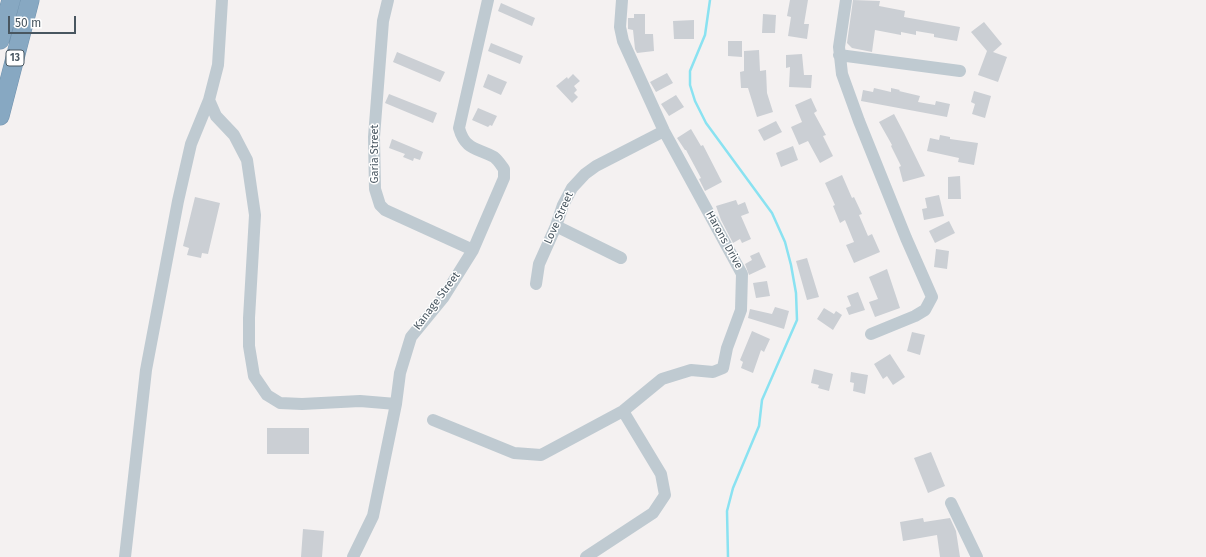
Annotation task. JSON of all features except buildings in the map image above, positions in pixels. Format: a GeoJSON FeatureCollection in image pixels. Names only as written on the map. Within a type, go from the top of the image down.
{"type":"FeatureCollection","features":[{"type":"Feature","properties":{"kind":"highway","name":"13"},"geometry":{"type":"LineString","coordinates":[[0,40],[11,0]]}},
{"type":"Feature","properties":{"kind":"highway","name":"13"},"geometry":{"type":"LineString","coordinates":[[0,116],[30,0]]}},
{"type":"Feature","properties":{"kind":"street"},"geometry":{"type":"LineString","coordinates":[[125,557],[146,370],[178,201],[191,144],[209,100],[218,65],[222,0]]}},
{"type":"Feature","properties":{"kind":"street","name":"Garia Street"},"geometry":{"type":"LineString","coordinates":[[388,0],[383,21],[374,137],[376,189],[380,205],[385,210],[473,250]]}},
{"type":"Feature","properties":{"kind":"street","name":"Kanage Street"},"geometry":{"type":"LineString","coordinates":[[353,557],[373,516],[396,404],[400,373],[411,337],[443,298],[473,250],[504,178],[504,169],[495,158],[469,146],[462,137],[459,128],[488,0]]}},
{"type":"Feature","properties":{"kind":"street","name":"Harons Drive"},"geometry":{"type":"LineString","coordinates":[[433,420],[514,452],[541,455],[623,411],[662,379],[691,370],[712,372],[723,368],[727,348],[741,310],[742,274],[664,131],[623,41],[620,27],[622,0]]}},
{"type":"Feature","properties":{"kind":"street"},"geometry":{"type":"LineString","coordinates":[[846,0],[839,47],[842,74],[858,120],[906,238],[932,297],[925,310],[871,334]]}},
{"type":"Feature","properties":{"kind":"street"},"geometry":{"type":"LineString","coordinates":[[839,54],[960,71]]}},
{"type":"Feature","properties":{"kind":"street"},"geometry":{"type":"LineString","coordinates":[[209,100],[216,116],[234,135],[247,160],[255,216],[249,318],[249,346],[254,376],[267,395],[280,403],[302,404],[360,401],[396,404]]}},
{"type":"Feature","properties":{"kind":"street","name":"Love Street"},"geometry":{"type":"LineString","coordinates":[[536,284],[539,264],[556,226],[563,205],[572,188],[584,174],[596,166],[664,131]]}},
{"type":"Feature","properties":{"kind":"street"},"geometry":{"type":"LineString","coordinates":[[556,226],[620,258]]}},
{"type":"Feature","properties":{"kind":"street"},"geometry":{"type":"LineString","coordinates":[[586,557],[653,512],[665,495],[661,474],[623,411]]}},
{"type":"Feature","properties":{"kind":"street"},"geometry":{"type":"LineString","coordinates":[[951,503],[977,557]]}},
{"type":"Feature","properties":{"kind":"waterway"},"geometry":{"type":"LineString","coordinates":[[710,0],[705,35],[690,71],[690,85],[695,101],[706,123],[772,213],[785,242],[791,265],[796,293],[797,320],[762,400],[759,426],[733,488],[727,511],[728,557]]}}]}
